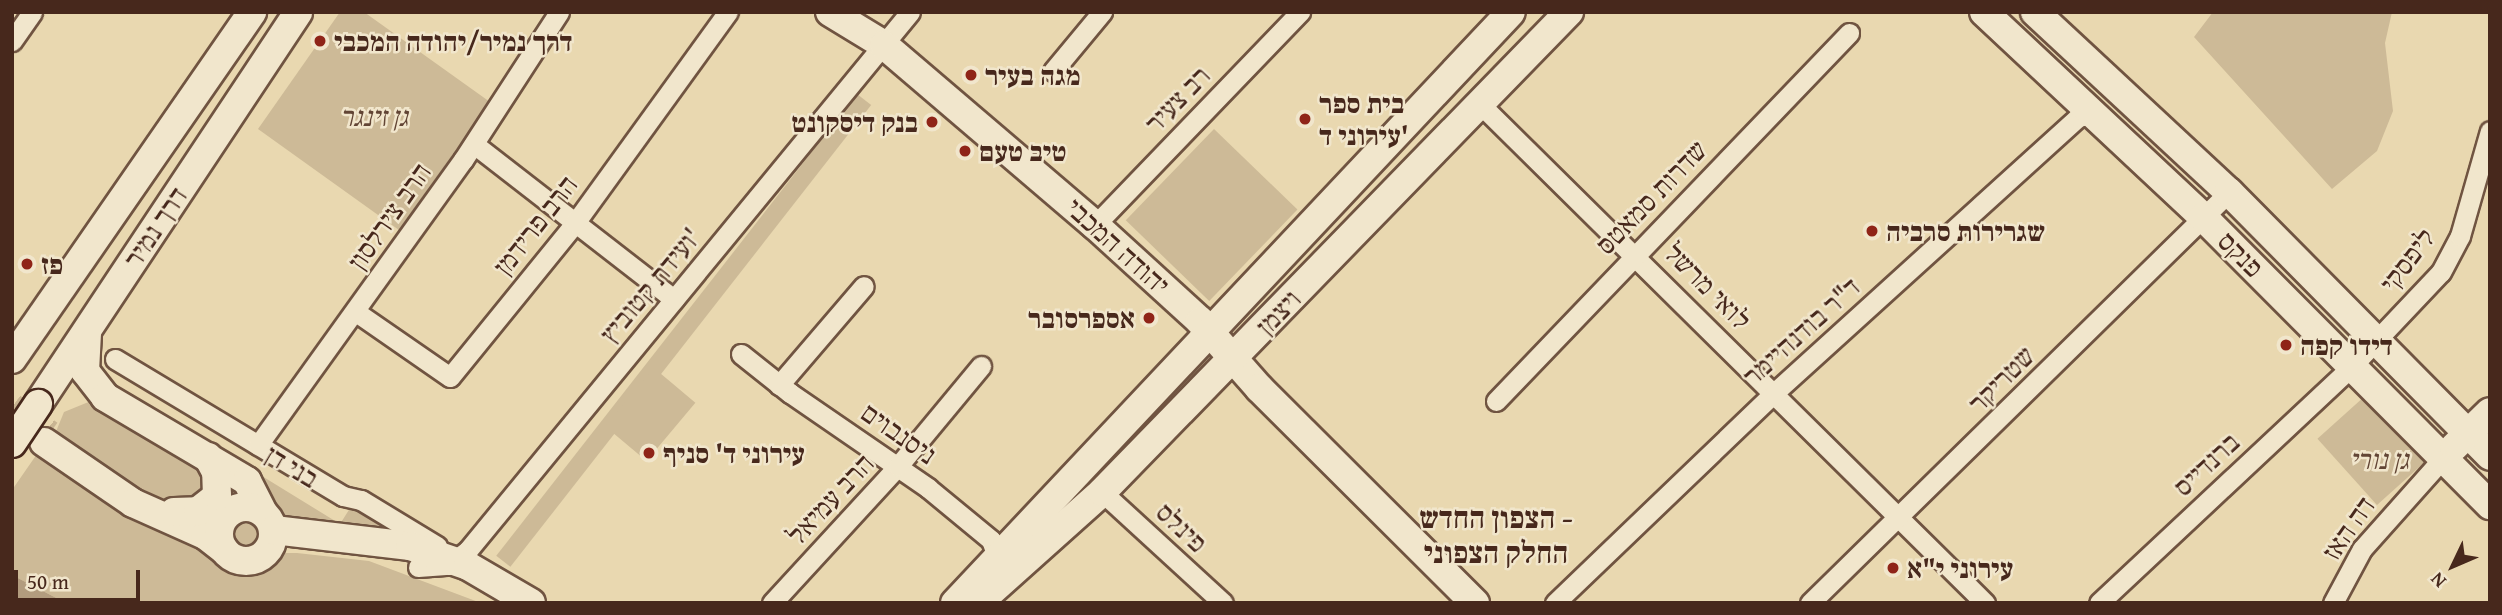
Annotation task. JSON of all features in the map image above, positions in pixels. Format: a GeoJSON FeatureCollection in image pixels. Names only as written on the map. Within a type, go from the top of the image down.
{"type":"FeatureCollection","features":[{"type":"Feature","properties":{"kind":"street"},"geometry":{"type":"LineString","coordinates":[[12,41],[32,12]]}},
{"type":"Feature","properties":{"kind":"street","name":"דרך נמיר"},"geometry":{"type":"LineString","coordinates":[[12,359],[252,12]]}},
{"type":"Feature","properties":{"kind":"street","name":"דרך נמיר"},"geometry":{"type":"LineString","coordinates":[[12,443],[299,12]]}},
{"type":"Feature","properties":{"kind":"street","name":"הרב צירלסון"},"geometry":{"type":"LineString","coordinates":[[258,445],[474,144],[559,12]]}},
{"type":"Feature","properties":{"kind":"street","name":"הרב פרידמן"},"geometry":{"type":"LineString","coordinates":[[356,312],[450,377],[575,223],[728,12]]}},
{"type":"Feature","properties":{"kind":"street","name":"יהודה המכבי"},"geometry":{"type":"LineString","coordinates":[[830,12],[884,45],[1095,225],[1206,336],[1233,359],[1475,603]]}},
{"type":"Feature","properties":{"kind":"street","name":"ועידת קטוביץ'"},"geometry":{"type":"LineString","coordinates":[[462,563],[910,12]]}},
{"type":"Feature","properties":{"kind":"street"},"geometry":{"type":"LineString","coordinates":[[1053,71],[1102,12]]}},
{"type":"Feature","properties":{"kind":"street","name":"רב צעיר"},"geometry":{"type":"LineString","coordinates":[[1095,225],[1300,12]]}},
{"type":"Feature","properties":{"kind":"street","name":"ויצמן"},"geometry":{"type":"LineString","coordinates":[[978,603],[1002,567],[1206,336],[1511,12]]}},
{"type":"Feature","properties":{"kind":"street","name":"ויצמן"},"geometry":{"type":"LineString","coordinates":[[955,603],[1102,492],[1478,102],[1569,12]]}},
{"type":"Feature","properties":{"kind":"street","name":"פנקס"},"geometry":{"type":"LineString","coordinates":[[1984,12],[2203,217],[2490,505]]}},
{"type":"Feature","properties":{"kind":"street","name":"פנקס"},"geometry":{"type":"LineString","coordinates":[[2035,12],[2229,192],[2490,457]]}},
{"type":"Feature","properties":{"kind":"street","name":"שדרות סמאטס"},"geometry":{"type":"LineString","coordinates":[[1496,401],[1635,253],[1849,33]]}},
{"type":"Feature","properties":{"kind":"street","name":"לואי מרשל"},"geometry":{"type":"LineString","coordinates":[[1478,102],[1635,253],[1902,517],[1985,603]]}},
{"type":"Feature","properties":{"kind":"street","name":"ד\"ר בודנהיימר"},"geometry":{"type":"LineString","coordinates":[[1555,603],[1775,392],[2078,117],[2093,114]]}},
{"type":"Feature","properties":{"kind":"street","name":"ליפסקי"},"geometry":{"type":"LineString","coordinates":[[2352,366],[2441,272],[2460,236],[2490,131]]}},
{"type":"Feature","properties":{"kind":"street"},"geometry":{"type":"LineString","coordinates":[[474,144],[674,299]]}},
{"type":"Feature","properties":{"kind":"street","name":"שטריקר"},"geometry":{"type":"LineString","coordinates":[[1810,603],[1902,517],[2229,192]]}},
{"type":"Feature","properties":{"kind":"street"},"geometry":{"type":"LineString","coordinates":[[779,385],[864,286]]}},
{"type":"Feature","properties":{"kind":"street"},"geometry":{"type":"LineString","coordinates":[[87,330],[85,371],[105,397]]}},
{"type":"Feature","properties":{"kind":"street"},"geometry":{"type":"LineString","coordinates":[[12,351],[12,359]]}},
{"type":"Feature","properties":{"kind":"street","name":"ניסנבוים"},"geometry":{"type":"LineString","coordinates":[[741,354],[779,385],[898,466],[991,540],[1002,567]]}},
{"type":"Feature","properties":{"kind":"street","name":"בני דן"},"geometry":{"type":"LineString","coordinates":[[115,359],[343,496],[360,500],[531,603]]}},
{"type":"Feature","properties":{"kind":"street","name":"הרב עמיאל"},"geometry":{"type":"LineString","coordinates":[[772,603],[898,466],[981,366]]}},
{"type":"Feature","properties":{"kind":"street","name":"ברנדייס"},"geometry":{"type":"LineString","coordinates":[[2099,603],[2352,366]]}},
{"type":"Feature","properties":{"kind":"street"},"geometry":{"type":"LineString","coordinates":[[38,404],[78,393],[105,397],[247,481],[254,522],[219,534],[224,550]]}},
{"type":"Feature","properties":{"kind":"street"},"geometry":{"type":"LineString","coordinates":[[2443,458],[2490,412]]}},
{"type":"Feature","properties":{"kind":"street","name":"בני דן"},"geometry":{"type":"LineString","coordinates":[[254,522],[253,561],[237,560],[205,534],[133,503],[47,438],[111,478],[174,512],[204,522],[254,522],[410,546],[462,563]]}},
{"type":"Feature","properties":{"kind":"street"},"geometry":{"type":"LineString","coordinates":[[174,512],[198,510],[217,496],[216,472],[208,457]]}},
{"type":"Feature","properties":{"kind":"street","name":"דה האז"},"geometry":{"type":"LineString","coordinates":[[2333,603],[2362,549],[2443,458]]}},
{"type":"Feature","properties":{"kind":"street","name":"פינלס"},"geometry":{"type":"LineString","coordinates":[[1102,492],[1223,603]]}},
{"type":"Feature","properties":{"kind":"street","name":"בני דן"},"geometry":{"type":"LineString","coordinates":[[254,522],[418,567],[505,603]]}},
{"type":"Feature","properties":{"kind":"street"},"geometry":{"type":"LineString","coordinates":[[418,567],[462,563]]}},
{"type":"Feature","properties":{"kind":"green space","name":"גן זינגר"},"geometry":{"type":"Polygon","coordinates":[[[340,12],[364,12],[490,102],[399,230],[258,129],[340,12]]]}},
{"type":"Feature","properties":{"kind":"green space"},"geometry":{"type":"Polygon","coordinates":[[[2213,12],[2392,12],[2385,43],[2393,111],[2377,151],[2332,189],[2194,37],[2213,12]]]}},
{"type":"Feature","properties":{"kind":"green space"},"geometry":{"type":"Polygon","coordinates":[[[857,94],[871,105],[510,567],[496,556],[857,94]]]}},
{"type":"Feature","properties":{"kind":"green space"},"geometry":{"type":"Polygon","coordinates":[[[1214,129],[1297,210],[1209,301],[1126,220],[1214,129]]]}},
{"type":"Feature","properties":{"kind":"green space"},"geometry":{"type":"Polygon","coordinates":[[[654,368],[695,403],[647,461],[605,426],[654,368]]]}},
{"type":"Feature","properties":{"kind":"green space","name":"גן נורי"},"geometry":{"type":"Polygon","coordinates":[[[2365,396],[2425,462],[2377,505],[2317,439],[2365,396]]]}},
{"type":"Feature","properties":{"kind":"green space"},"geometry":{"type":"Polygon","coordinates":[[[91,401],[193,460],[207,473],[209,494],[170,504],[98,465],[55,434],[64,412],[91,401]]]}},
{"type":"Feature","properties":{"kind":"green space"},"geometry":{"type":"Polygon","coordinates":[[[37,454],[55,469],[209,546],[230,566],[245,570],[283,553],[369,561],[481,603],[66,603],[12,575],[12,490],[37,454]]]}},
{"type":"Feature","properties":{"kind":"green space"},"geometry":{"type":"Polygon","coordinates":[[[257,473],[340,524],[354,502],[422,543],[278,525],[257,473]]]}},
{"type":"Feature","properties":{"kind":"green space"},"geometry":{"type":"Polygon","coordinates":[[[246,520],[258,524],[262,536],[258,548],[246,552],[234,548],[230,536],[234,524],[246,520]]]}},
{"type":"Feature","properties":{"kind":"shaded area"},"geometry":{"type":"Polygon","coordinates":[[[12,575],[66,603],[12,603],[12,575]]]}},
{"type":"Feature","properties":{"kind":"tunnel"},"geometry":{"type":"LineString","coordinates":[[12,407],[49,434]]}},
{"type":"Feature","properties":{"kind":"place","name":"דרך נמיר/יהודה המכבי"},"geometry":{"type":"Point","coordinates":[320,41]}},
{"type":"Feature","properties":{"kind":"place","name":"מגה בעיר"},"geometry":{"type":"Point","coordinates":[971,75]}},
{"type":"Feature","properties":{"kind":"place","name":"בית ספר עירוני ד'"},"geometry":{"type":"Point","coordinates":[1305,119]}},
{"type":"Feature","properties":{"kind":"place","name":"בנק דיסקונט"},"geometry":{"type":"Point","coordinates":[932,122]}},
{"type":"Feature","properties":{"kind":"place","name":"טיב טעם"},"geometry":{"type":"Point","coordinates":[965,151]}},
{"type":"Feature","properties":{"kind":"place","name":"שגרירות סרביה"},"geometry":{"type":"Point","coordinates":[1872,231]}},
{"type":"Feature","properties":{"kind":"place","name":"פז"},"geometry":{"type":"Point","coordinates":[27,264]}},
{"type":"Feature","properties":{"kind":"place","name":"אספרסובר"},"geometry":{"type":"Point","coordinates":[1149,318]}},
{"type":"Feature","properties":{"kind":"place","name":"דידו קפה"},"geometry":{"type":"Point","coordinates":[2286,345]}},
{"type":"Feature","properties":{"kind":"place","name":"עירוני ד' סניף"},"geometry":{"type":"Point","coordinates":[649,453]}},
{"type":"Feature","properties":{"kind":"place","name":"עירוני י\"א"},"geometry":{"type":"Point","coordinates":[1893,568]}},
{"type":"Feature","properties":{"kind":"district","name":"הצפון החדש - החלק הצפוני"},"geometry":{"type":"Point","coordinates":[1496,534]}}]}
